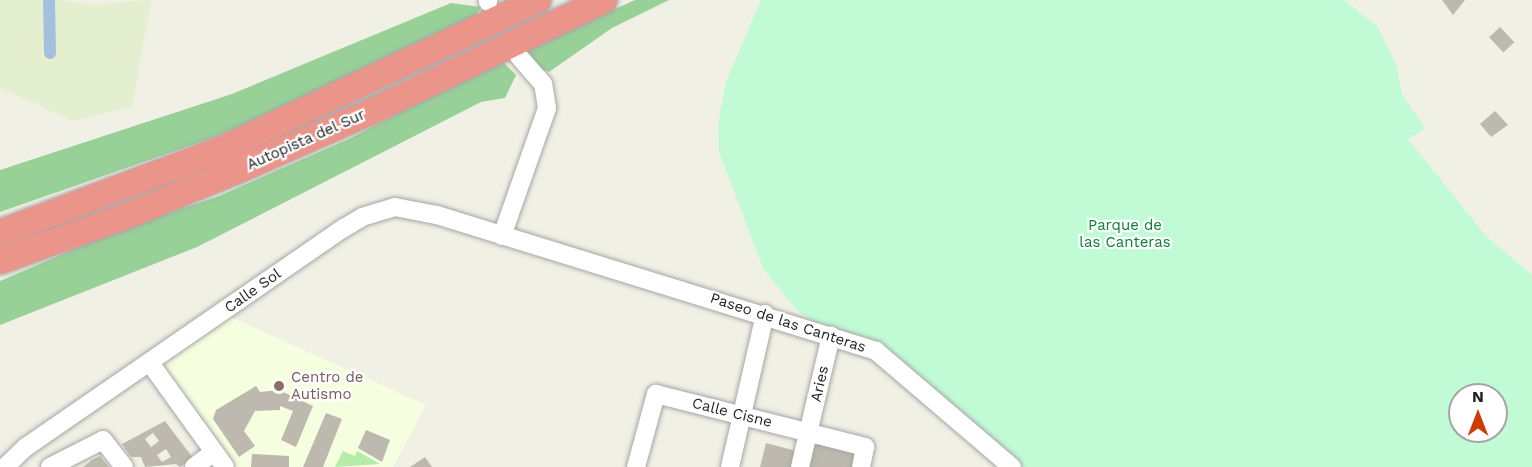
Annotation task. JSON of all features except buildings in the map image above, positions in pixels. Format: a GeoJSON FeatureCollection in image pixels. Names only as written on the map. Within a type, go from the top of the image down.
{"type":"FeatureCollection","features":[{"type":"Feature","properties":{"kind":"highway","name":"Autopista del Sur"},"geometry":{"type":"LineString","coordinates":[[0,233],[121,190],[356,89],[538,0]]}},
{"type":"Feature","properties":{"kind":"highway","name":"Autopista del Sur"},"geometry":{"type":"LineString","coordinates":[[0,261],[131,214],[345,124],[604,0]]}},
{"type":"Feature","properties":{"kind":"highway"},"geometry":{"type":"LineString","coordinates":[[0,222],[121,190]]}},
{"type":"Feature","properties":{"kind":"highway"},"geometry":{"type":"LineString","coordinates":[[0,269],[51,243]]}},
{"type":"Feature","properties":{"kind":"street"},"geometry":{"type":"LineString","coordinates":[[502,236],[547,108],[543,84],[519,56]]}},
{"type":"Feature","properties":{"kind":"street","name":"Calle Sol"},"geometry":{"type":"LineString","coordinates":[[6,467],[30,444],[362,217],[395,207],[410,209],[528,243]]}},
{"type":"Feature","properties":{"kind":"street","name":"Paseo de las Canteras"},"geometry":{"type":"LineString","coordinates":[[528,243],[765,314],[876,351],[1012,467]]}},
{"type":"Feature","properties":{"kind":"street"},"geometry":{"type":"LineString","coordinates":[[730,467],[765,314]]}},
{"type":"Feature","properties":{"kind":"street","name":"Aries"},"geometry":{"type":"LineString","coordinates":[[800,467],[831,336]]}},
{"type":"Feature","properties":{"kind":"street"},"geometry":{"type":"LineString","coordinates":[[150,363],[225,467]]}},
{"type":"Feature","properties":{"kind":"street","name":"Calle Cisne"},"geometry":{"type":"LineString","coordinates":[[636,467],[656,394],[809,432],[864,461]]}},
{"type":"Feature","properties":{"kind":"street"},"geometry":{"type":"LineString","coordinates":[[30,444],[48,467],[103,440],[124,467]]}},
{"type":"Feature","properties":{"kind":"street"},"geometry":{"type":"LineString","coordinates":[[194,467],[214,452]]}},
{"type":"Feature","properties":{"kind":"shaded area"},"geometry":{"type":"Polygon","coordinates":[[[0,0],[59,0],[90,5],[151,0],[132,107],[73,121],[0,88],[0,0]]]}},
{"type":"Feature","properties":{"kind":"shaded area","name":"Centro de Autismo"},"geometry":{"type":"Polygon","coordinates":[[[231,317],[426,405],[393,467],[233,467],[161,366],[231,317]]]}},
{"type":"Feature","properties":{"kind":"green space"},"geometry":{"type":"Polygon","coordinates":[[[635,0],[669,0],[612,28],[549,72],[541,69],[525,49],[635,0]]]}},
{"type":"Feature","properties":{"kind":"green space","name":"Parque de las Canteras"},"geometry":{"type":"Polygon","coordinates":[[[761,0],[1344,0],[1378,27],[1397,66],[1402,95],[1425,128],[1408,139],[1486,236],[1532,275],[1532,467],[1023,467],[884,348],[817,325],[797,310],[764,270],[719,152],[718,124],[726,82],[761,0]]]}},
{"type":"Feature","properties":{"kind":"green space"},"geometry":{"type":"Polygon","coordinates":[[[451,3],[481,7],[475,16],[407,51],[218,136],[0,212],[0,170],[232,94],[451,3]]]}},
{"type":"Feature","properties":{"kind":"green space"},"geometry":{"type":"Polygon","coordinates":[[[495,62],[503,62],[516,75],[505,98],[481,102],[197,247],[0,325],[0,281],[121,229],[219,196],[351,138],[495,62]]]}},
{"type":"Feature","properties":{"kind":"green space"},"geometry":{"type":"Polygon","coordinates":[[[343,451],[355,456],[357,451],[380,464],[335,467],[343,451]]]}},
{"type":"Feature","properties":{"kind":"waterway"},"geometry":{"type":"LineString","coordinates":[[49,0],[50,53]]}},
{"type":"Feature","properties":{"kind":"place","name":"Centro de Autismo"},"geometry":{"type":"Point","coordinates":[279,386]}}]}
